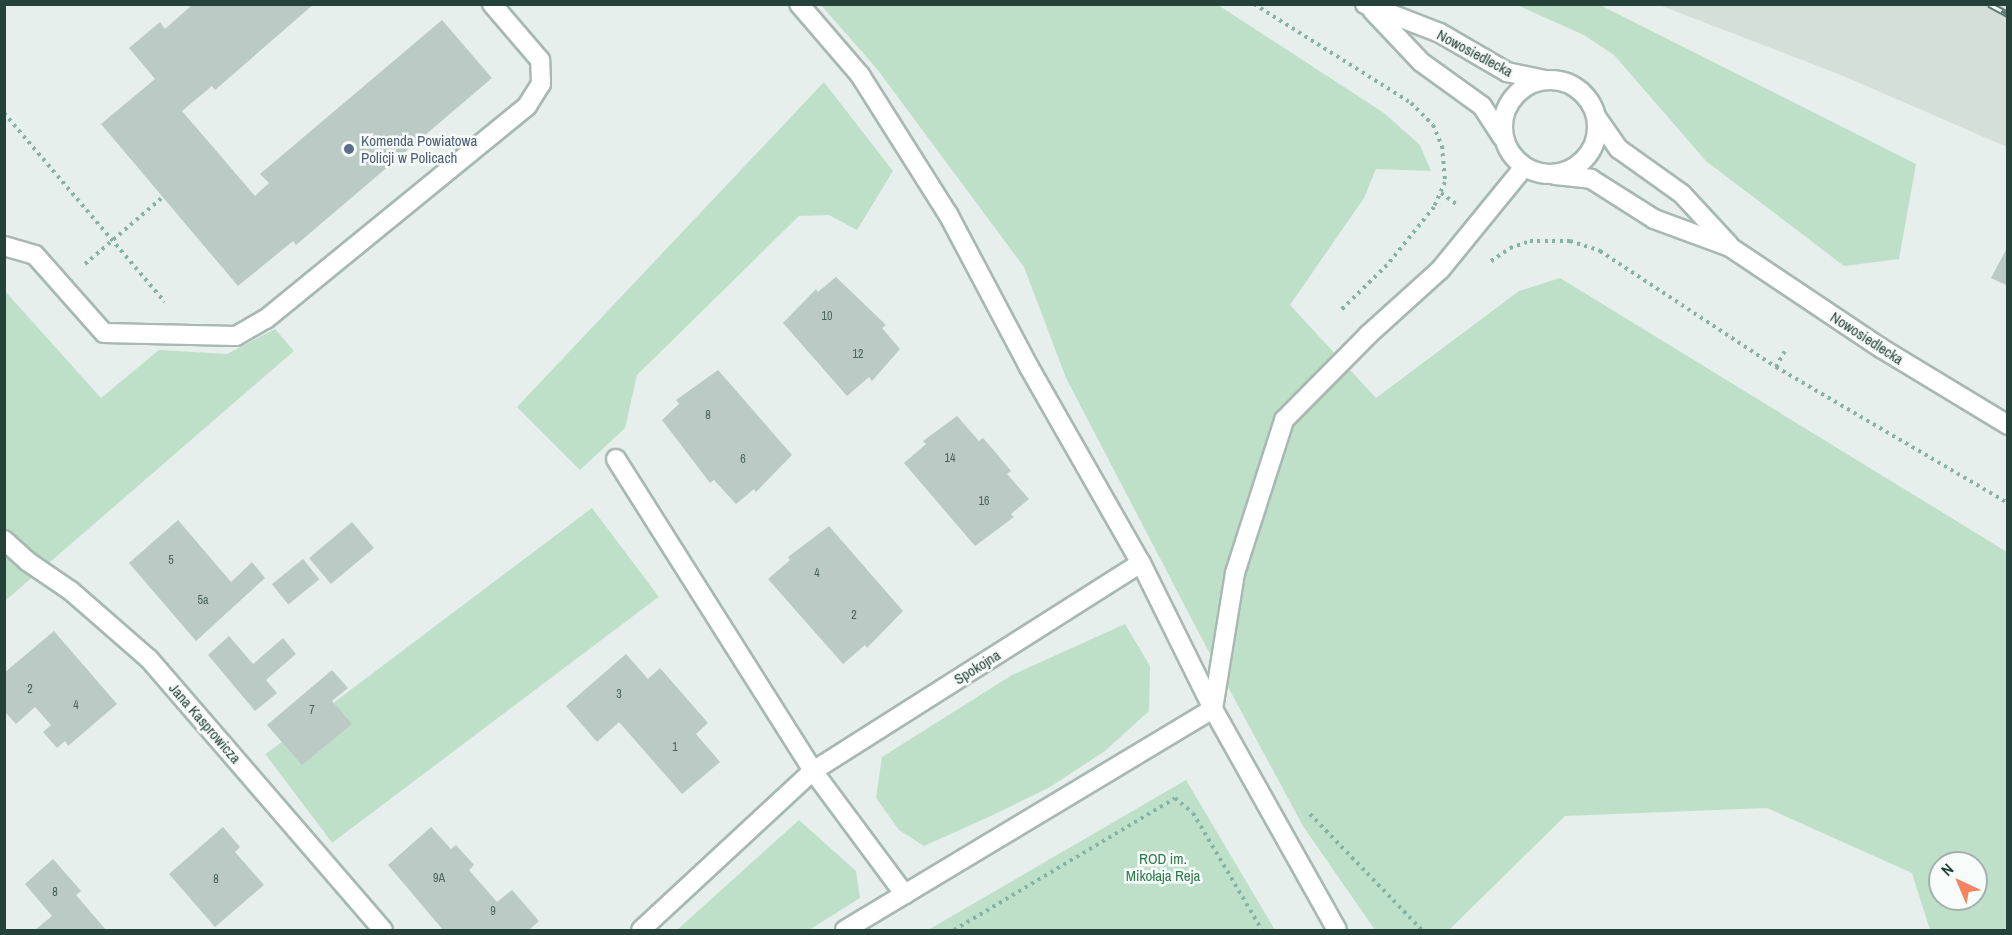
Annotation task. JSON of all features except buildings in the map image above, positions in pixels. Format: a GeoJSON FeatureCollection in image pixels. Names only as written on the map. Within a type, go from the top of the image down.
{"type":"FeatureCollection","features":[{"type":"Feature","properties":{"kind":"street"},"geometry":{"type":"LineString","coordinates":[[4,246],[35,255],[105,333],[236,336],[266,319],[527,106],[541,84],[540,60],[492,4]]}},
{"type":"Feature","properties":{"kind":"street"},"geometry":{"type":"LineString","coordinates":[[799,4],[860,75],[948,214],[1029,367],[1141,563],[1213,709],[1337,930]]}},
{"type":"Feature","properties":{"kind":"street","name":"Nowosiedlecka"},"geometry":{"type":"LineString","coordinates":[[1368,6],[1440,33],[1507,72],[1577,88],[1619,149],[1682,194],[1730,247]]}},
{"type":"Feature","properties":{"kind":"street","name":"Nowosiedlecka"},"geometry":{"type":"LineString","coordinates":[[1368,6],[1421,62],[1482,106],[1524,167],[1555,175],[1591,179],[1654,219],[1730,247],[1891,354],[2007,425]]}},
{"type":"Feature","properties":{"kind":"street","name":"Nowosiedlecka"},"geometry":{"type":"LineString","coordinates":[[1504,140],[1504,116],[1511,100],[1529,84],[1546,80]]}},
{"type":"Feature","properties":{"kind":"street"},"geometry":{"type":"LineString","coordinates":[[1555,175],[1571,170],[1589,154],[1596,139],[1596,114]]}},
{"type":"Feature","properties":{"kind":"street"},"geometry":{"type":"LineString","coordinates":[[845,930],[1213,709],[1235,573],[1284,420],[1368,335],[1440,270],[1524,167]]}},
{"type":"Feature","properties":{"kind":"street"},"geometry":{"type":"LineString","coordinates":[[616,459],[813,771],[905,895]]}},
{"type":"Feature","properties":{"kind":"street","name":"Jana Kasprowicza"},"geometry":{"type":"LineString","coordinates":[[4,540],[149,658],[383,930]]}},
{"type":"Feature","properties":{"kind":"street","name":"Spokojna"},"geometry":{"type":"LineString","coordinates":[[641,930],[813,771],[1141,563]]}},
{"type":"Feature","properties":{"kind":"path"},"geometry":{"type":"LineString","coordinates":[[1254,4],[1411,103],[1433,125],[1444,153],[1444,182],[1429,215],[1387,265],[1341,310]]}},
{"type":"Feature","properties":{"kind":"path"},"geometry":{"type":"LineString","coordinates":[[4,113],[173,312],[174,335]]}},
{"type":"Feature","properties":{"kind":"path"},"geometry":{"type":"LineString","coordinates":[[62,284],[163,197]]}},
{"type":"Feature","properties":{"kind":"path"},"geometry":{"type":"LineString","coordinates":[[1516,245],[1562,240],[1600,251],[1776,367],[2007,503]]}},
{"type":"Feature","properties":{"kind":"path"},"geometry":{"type":"LineString","coordinates":[[1776,367],[1785,351]]}},
{"type":"Feature","properties":{"kind":"path"},"geometry":{"type":"LineString","coordinates":[[954,930],[1175,798],[1193,813],[1262,930]]}},
{"type":"Feature","properties":{"kind":"path"},"geometry":{"type":"LineString","coordinates":[[1306,810],[1422,930]]}},
{"type":"Feature","properties":{"kind":"shaded area"},"geometry":{"type":"Polygon","coordinates":[[[1659,5],[2007,5],[2007,147],[1841,75],[1659,5]]]}},
{"type":"Feature","properties":{"kind":"green space"},"geometry":{"type":"Polygon","coordinates":[[[821,5],[1218,5],[1384,113],[1420,145],[1431,171],[1376,169],[1364,198],[1290,305],[1376,398],[1519,291],[1560,278],[2007,552],[2007,930],[1930,930],[1912,873],[1767,808],[1565,816],[1449,930],[1375,930],[1303,826],[1201,637],[1066,378],[1024,267],[877,69],[821,5]]]}},
{"type":"Feature","properties":{"kind":"green space"},"geometry":{"type":"Polygon","coordinates":[[[1517,5],[1600,5],[1916,164],[1899,259],[1844,266],[1706,161],[1614,55],[1584,35],[1517,5]]]}},
{"type":"Feature","properties":{"kind":"green space"},"geometry":{"type":"Polygon","coordinates":[[[824,82],[893,171],[857,230],[829,215],[799,216],[637,375],[625,428],[580,470],[517,407],[824,82]]]}},
{"type":"Feature","properties":{"kind":"green space"},"geometry":{"type":"Polygon","coordinates":[[[4,290],[101,398],[159,350],[227,354],[275,329],[294,351],[5,601],[4,290]]]}},
{"type":"Feature","properties":{"kind":"green space"},"geometry":{"type":"Polygon","coordinates":[[[592,508],[659,597],[332,843],[265,754],[592,508]]]}},
{"type":"Feature","properties":{"kind":"green space"},"geometry":{"type":"Polygon","coordinates":[[[1125,624],[1150,666],[1149,711],[1105,751],[1050,787],[993,815],[924,846],[899,830],[876,798],[882,757],[1012,675],[1125,624]]]}},
{"type":"Feature","properties":{"kind":"green space","name":"ROD im. Mikołaja Reja"},"geometry":{"type":"Polygon","coordinates":[[[1186,780],[1275,930],[928,930],[1186,780]]]}},
{"type":"Feature","properties":{"kind":"green space"},"geometry":{"type":"Polygon","coordinates":[[[799,820],[856,871],[860,898],[809,930],[677,930],[799,820]]]}},
{"type":"Feature","properties":{"kind":"railway"},"geometry":{"type":"LineString","coordinates":[[1989,4],[2008,14]]}},
{"type":"Feature","properties":{"kind":"place","name":"Komenda Powiatowa Policji w Policach"},"geometry":{"type":"Point","coordinates":[349,149]}}]}
